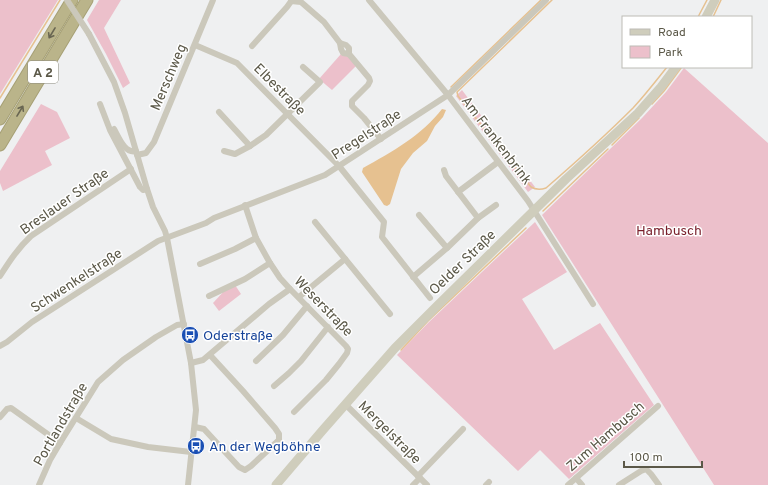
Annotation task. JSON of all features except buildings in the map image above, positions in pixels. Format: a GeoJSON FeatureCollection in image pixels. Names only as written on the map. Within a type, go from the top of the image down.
{"type":"FeatureCollection","features":[{"type":"Feature","properties":{"kind":"highway","name":"A 2"},"geometry":{"type":"LineString","coordinates":[[0,119],[72,0]]}},
{"type":"Feature","properties":{"kind":"highway","name":"A 2"},"geometry":{"type":"LineString","coordinates":[[0,145],[87,0]]}},
{"type":"Feature","properties":{"kind":"street"},"geometry":{"type":"LineString","coordinates":[[67,0],[89,34],[114,82],[125,113],[153,207],[167,238],[191,363],[196,410],[188,485]]}},
{"type":"Feature","properties":{"kind":"street","name":"Merschweg"},"geometry":{"type":"LineString","coordinates":[[137,153],[146,153],[154,142],[213,0]]}},
{"type":"Feature","properties":{"kind":"street"},"geometry":{"type":"LineString","coordinates":[[252,46],[292,0],[301,1],[324,22],[340,43],[343,52],[349,54],[369,78],[370,81],[368,85],[352,101],[352,106],[381,139]]}},
{"type":"Feature","properties":{"kind":"street","name":"Am Frankenbrink"},"geometry":{"type":"LineString","coordinates":[[369,0],[448,95],[528,201],[593,304]]}},
{"type":"Feature","properties":{"kind":"street","name":"Pregelstraße"},"geometry":{"type":"LineString","coordinates":[[167,238],[206,223],[245,205],[325,175],[448,95],[546,0]]}},
{"type":"Feature","properties":{"kind":"street"},"geometry":{"type":"LineString","coordinates":[[707,16],[715,0]]}},
{"type":"Feature","properties":{"kind":"street","name":"Elbestraße"},"geometry":{"type":"LineString","coordinates":[[195,45],[237,62],[339,166],[384,222],[382,237],[430,298]]}},
{"type":"Feature","properties":{"kind":"street"},"geometry":{"type":"LineString","coordinates":[[224,151],[235,154],[266,135],[320,82],[303,67]]}},
{"type":"Feature","properties":{"kind":"street","name":"Oelder Straße"},"geometry":{"type":"LineString","coordinates":[[276,485],[395,348],[534,211],[638,113],[675,68]]}},
{"type":"Feature","properties":{"kind":"street"},"geometry":{"type":"LineString","coordinates":[[100,104],[110,130],[140,187],[143,190],[147,189]]}},
{"type":"Feature","properties":{"kind":"street"},"geometry":{"type":"LineString","coordinates":[[219,112],[250,146]]}},
{"type":"Feature","properties":{"kind":"street"},"geometry":{"type":"LineString","coordinates":[[106,118],[128,150],[137,153]]}},
{"type":"Feature","properties":{"kind":"street"},"geometry":{"type":"LineString","coordinates":[[458,192],[498,162]]}},
{"type":"Feature","properties":{"kind":"street","name":"Breslauer Straße"},"geometry":{"type":"LineString","coordinates":[[0,276],[16,252],[30,236],[131,169]]}},
{"type":"Feature","properties":{"kind":"street"},"geometry":{"type":"LineString","coordinates":[[444,170],[446,176],[478,218]]}},
{"type":"Feature","properties":{"kind":"street"},"geometry":{"type":"LineString","coordinates":[[414,277],[448,248],[478,218],[496,204]]}},
{"type":"Feature","properties":{"kind":"street","name":"Weserstraße"},"geometry":{"type":"LineString","coordinates":[[245,205],[256,238],[280,278],[348,349],[340,364],[294,412]]}},
{"type":"Feature","properties":{"kind":"street"},"geometry":{"type":"LineString","coordinates":[[419,214],[448,248]]}},
{"type":"Feature","properties":{"kind":"street"},"geometry":{"type":"LineString","coordinates":[[314,222],[390,314]]}},
{"type":"Feature","properties":{"kind":"street","name":"Schwenkelstraße"},"geometry":{"type":"LineString","coordinates":[[0,346],[36,320],[158,241],[167,238]]}},
{"type":"Feature","properties":{"kind":"street"},"geometry":{"type":"LineString","coordinates":[[200,264],[256,238]]}},
{"type":"Feature","properties":{"kind":"street"},"geometry":{"type":"LineString","coordinates":[[299,297],[345,258]]}},
{"type":"Feature","properties":{"kind":"street"},"geometry":{"type":"LineString","coordinates":[[209,296],[245,279],[270,263]]}},
{"type":"Feature","properties":{"kind":"street"},"geometry":{"type":"LineString","coordinates":[[191,363],[204,360],[269,304],[290,289]]}},
{"type":"Feature","properties":{"kind":"street"},"geometry":{"type":"LineString","coordinates":[[256,361],[283,335],[307,306]]}},
{"type":"Feature","properties":{"kind":"street","name":"Portlandstraße"},"geometry":{"type":"LineString","coordinates":[[39,485],[50,460],[98,382],[123,360],[156,337],[177,325],[184,324]]}},
{"type":"Feature","properties":{"kind":"street"},"geometry":{"type":"LineString","coordinates":[[274,386],[301,361],[328,327]]}},
{"type":"Feature","properties":{"kind":"street"},"geometry":{"type":"LineString","coordinates":[[195,428],[204,429],[240,467],[245,470],[279,440],[280,434],[210,355]]}},
{"type":"Feature","properties":{"kind":"street","name":"Mergelstraße"},"geometry":{"type":"LineString","coordinates":[[346,404],[427,485]]}},
{"type":"Feature","properties":{"kind":"street","name":"Zum Hambusch"},"geometry":{"type":"LineString","coordinates":[[568,485],[658,406]]}},
{"type":"Feature","properties":{"kind":"street"},"geometry":{"type":"LineString","coordinates":[[0,417],[6,409],[11,408],[60,443]]}},
{"type":"Feature","properties":{"kind":"street"},"geometry":{"type":"LineString","coordinates":[[76,418],[111,439],[148,447],[191,452]]}},
{"type":"Feature","properties":{"kind":"street","name":"Mergelstraße"},"geometry":{"type":"LineString","coordinates":[[419,477],[463,429]]}},
{"type":"Feature","properties":{"kind":"street"},"geometry":{"type":"LineString","coordinates":[[619,485],[646,469],[658,485]]}},
{"type":"Feature","properties":{"kind":"street"},"geometry":{"type":"LineString","coordinates":[[413,485],[419,477]]}},
{"type":"Feature","properties":{"kind":"street"},"geometry":{"type":"LineString","coordinates":[[576,478],[582,485]]}},
{"type":"Feature","properties":{"kind":"green space"},"geometry":{"type":"Polygon","coordinates":[[[0,0],[58,0],[0,94],[0,0]]]}},
{"type":"Feature","properties":{"kind":"green space"},"geometry":{"type":"Polygon","coordinates":[[[99,0],[121,0],[104,28],[130,83],[123,88],[87,20],[99,0]]]}},
{"type":"Feature","properties":{"kind":"green space"},"geometry":{"type":"Polygon","coordinates":[[[341,54],[349,57],[356,66],[332,90],[319,79],[341,54]]]}},
{"type":"Feature","properties":{"kind":"green space","name":"Hambusch"},"geometry":{"type":"Polygon","coordinates":[[[684,68],[768,143],[768,485],[714,485],[542,215],[642,118],[666,92],[684,68]]]}},
{"type":"Feature","properties":{"kind":"green space"},"geometry":{"type":"Polygon","coordinates":[[[462,90],[535,187],[528,192],[456,96],[462,90]]]}},
{"type":"Feature","properties":{"kind":"green space"},"geometry":{"type":"Polygon","coordinates":[[[41,104],[57,112],[70,138],[45,151],[52,165],[3,191],[0,183],[0,171],[41,104]]]}},
{"type":"Feature","properties":{"kind":"green space"},"geometry":{"type":"Polygon","coordinates":[[[535,222],[567,272],[522,299],[554,350],[600,323],[654,405],[569,479],[540,450],[518,471],[397,355],[429,322],[535,222]]]}},
{"type":"Feature","properties":{"kind":"green space"},"geometry":{"type":"Polygon","coordinates":[[[235,285],[241,294],[219,311],[213,303],[225,290],[235,285]]]}},
{"type":"Feature","properties":{"kind":"shaded area"},"geometry":{"type":"Polygon","coordinates":[[[442,109],[446,110],[443,117],[435,126],[427,141],[413,153],[401,169],[390,204],[387,206],[384,205],[362,172],[363,168],[416,135],[442,109]]]}},
{"type":"Feature","properties":{"kind":"waterway"},"geometry":{"type":"LineString","coordinates":[[0,98],[60,0]]}},
{"type":"Feature","properties":{"kind":"waterway"},"geometry":{"type":"LineString","coordinates":[[451,87],[541,0]]}},
{"type":"Feature","properties":{"kind":"waterway"},"geometry":{"type":"LineString","coordinates":[[552,0],[457,92],[458,96],[531,187],[535,189],[546,188],[633,108],[666,68]]}},
{"type":"Feature","properties":{"kind":"waterway"},"geometry":{"type":"LineString","coordinates":[[699,16],[707,0]]}},
{"type":"Feature","properties":{"kind":"waterway"},"geometry":{"type":"LineString","coordinates":[[713,16],[721,0]]}},
{"type":"Feature","properties":{"kind":"waterway"},"geometry":{"type":"LineString","coordinates":[[652,104],[681,68]]}},
{"type":"Feature","properties":{"kind":"waterway"},"geometry":{"type":"LineString","coordinates":[[612,145],[639,118]]}},
{"type":"Feature","properties":{"kind":"waterway"},"geometry":{"type":"LineString","coordinates":[[543,211],[608,149]]}},
{"type":"Feature","properties":{"kind":"waterway"},"geometry":{"type":"LineString","coordinates":[[401,350],[428,321],[526,228]]}},
{"type":"Feature","properties":{"kind":"place","name":"Oderstraße"},"geometry":{"type":"Point","coordinates":[190,335]}},
{"type":"Feature","properties":{"kind":"place","name":"An der Wegböhne"},"geometry":{"type":"Point","coordinates":[196,446]}}]}
